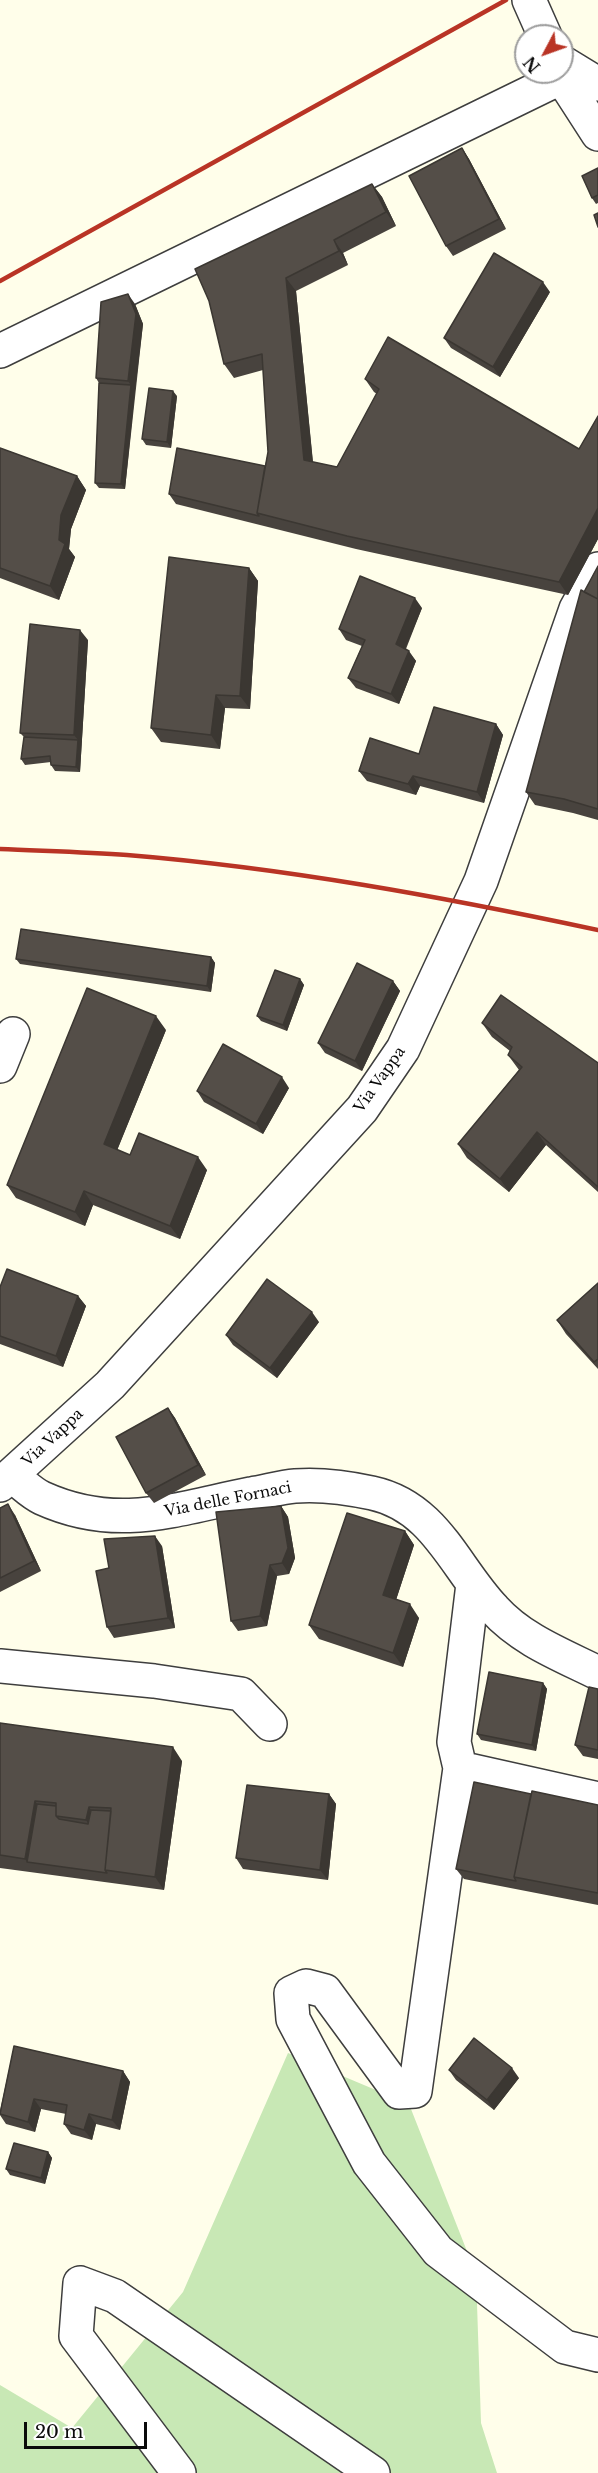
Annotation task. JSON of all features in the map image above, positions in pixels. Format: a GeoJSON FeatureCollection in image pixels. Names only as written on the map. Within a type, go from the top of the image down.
{"type":"FeatureCollection","features":[{"type":"Feature","properties":{"kind":"street"},"geometry":{"type":"LineString","coordinates":[[529,0],[540,24]]}},
{"type":"Feature","properties":{"kind":"street"},"geometry":{"type":"LineString","coordinates":[[574,75],[598,84]]}},
{"type":"Feature","properties":{"kind":"street"},"geometry":{"type":"LineString","coordinates":[[0,351],[532,84]]}},
{"type":"Feature","properties":{"kind":"street"},"geometry":{"type":"LineString","coordinates":[[568,84],[598,134]]}},
{"type":"Feature","properties":{"kind":"street","name":"Via Vappa"},"geometry":{"type":"LineString","coordinates":[[6,1481],[110,1384],[187,1302],[362,1109],[403,1049],[481,881],[576,609],[598,569]]}},
{"type":"Feature","properties":{"kind":"street"},"geometry":{"type":"LineString","coordinates":[[0,1066],[13,1034]]}},
{"type":"Feature","properties":{"kind":"street","name":"Via delle Fornaci"},"geometry":{"type":"LineString","coordinates":[[6,1481],[40,1497],[100,1516],[152,1515],[296,1486],[374,1494],[395,1500],[416,1512],[432,1526],[494,1610],[520,1633],[598,1673]]}},
{"type":"Feature","properties":{"kind":"street"},"geometry":{"type":"LineString","coordinates":[[473,1584],[454,1742],[460,1768],[415,2091],[399,2092],[325,1991],[306,1986],[291,1993],[293,2019],[369,2163],[438,2251],[565,2347],[598,2355]]}},
{"type":"Feature","properties":{"kind":"street"},"geometry":{"type":"LineString","coordinates":[[0,1666],[154,1681],[240,1694],[270,1724]]}},
{"type":"Feature","properties":{"kind":"street"},"geometry":{"type":"LineString","coordinates":[[460,1768],[598,1799]]}},
{"type":"Feature","properties":{"kind":"street"},"geometry":{"type":"LineString","coordinates":[[179,2473],[76,2336],[80,2283],[115,2296],[373,2473]]}},
{"type":"Feature","properties":{"kind":"green space"},"geometry":{"type":"Polygon","coordinates":[[[288,2053],[409,2104],[476,2274],[481,2423],[497,2473],[0,2473],[0,2385],[72,2428],[183,2292],[288,2053]]]}},
{"type":"Feature","properties":{"kind":"building"},"geometry":{"type":"Polygon","coordinates":[[[462,148],[499,219],[446,246],[409,176],[462,148]]]}},
{"type":"Feature","properties":{"kind":"building"},"geometry":{"type":"Polygon","coordinates":[[[598,168],[598,195],[592,198],[582,176],[598,168]]]}},
{"type":"Feature","properties":{"kind":"building"},"geometry":{"type":"Polygon","coordinates":[[[372,184],[386,212],[334,240],[339,251],[286,278],[304,460],[337,467],[379,389],[365,379],[388,337],[579,449],[598,416],[598,508],[559,582],[347,536],[257,513],[268,452],[262,354],[224,364],[209,301],[195,269],[372,184]]]}},
{"type":"Feature","properties":{"kind":"building"},"geometry":{"type":"Polygon","coordinates":[[[598,213],[598,227],[594,215],[598,213]]]}},
{"type":"Feature","properties":{"kind":"building"},"geometry":{"type":"Polygon","coordinates":[[[494,253],[543,282],[493,367],[444,338],[494,253]]]}},
{"type":"Feature","properties":{"kind":"building"},"geometry":{"type":"Polygon","coordinates":[[[128,294],[136,314],[128,381],[96,378],[101,302],[128,294]]]}},
{"type":"Feature","properties":{"kind":"building"},"geometry":{"type":"Polygon","coordinates":[[[99,383],[131,385],[121,484],[95,483],[99,383]]]}},
{"type":"Feature","properties":{"kind":"building"},"geometry":{"type":"Polygon","coordinates":[[[149,388],[173,391],[167,442],[142,439],[149,388]]]}},
{"type":"Feature","properties":{"kind":"building"},"geometry":{"type":"Polygon","coordinates":[[[0,448],[77,476],[61,515],[59,540],[65,544],[50,586],[0,568],[0,448]]]}},
{"type":"Feature","properties":{"kind":"building"},"geometry":{"type":"Polygon","coordinates":[[[177,448],[265,466],[257,513],[259,516],[169,494],[177,448]]]}},
{"type":"Feature","properties":{"kind":"building"},"geometry":{"type":"Polygon","coordinates":[[[169,557],[249,568],[240,696],[216,695],[211,735],[151,728],[169,557]]]}},
{"type":"Feature","properties":{"kind":"building"},"geometry":{"type":"Polygon","coordinates":[[[598,566],[598,599],[584,592],[598,566]]]}},
{"type":"Feature","properties":{"kind":"building"},"geometry":{"type":"Polygon","coordinates":[[[360,576],[415,598],[396,644],[409,651],[391,694],[348,678],[365,640],[339,629],[360,576]]]}},
{"type":"Feature","properties":{"kind":"building"},"geometry":{"type":"Polygon","coordinates":[[[581,590],[598,599],[598,809],[564,799],[526,792],[581,590]]]}},
{"type":"Feature","properties":{"kind":"building"},"geometry":{"type":"Polygon","coordinates":[[[30,624],[80,630],[74,735],[20,733],[30,624]]]}},
{"type":"Feature","properties":{"kind":"building"},"geometry":{"type":"Polygon","coordinates":[[[434,707],[496,724],[477,792],[413,776],[408,784],[359,771],[370,738],[419,754],[434,707]]]}},
{"type":"Feature","properties":{"kind":"building"},"geometry":{"type":"Polygon","coordinates":[[[24,737],[78,740],[76,767],[51,765],[50,756],[21,759],[24,737]]]}},
{"type":"Feature","properties":{"kind":"building"},"geometry":{"type":"Polygon","coordinates":[[[21,929],[211,957],[207,986],[16,959],[21,929]]]}},
{"type":"Feature","properties":{"kind":"building"},"geometry":{"type":"Polygon","coordinates":[[[357,963],[393,981],[355,1061],[318,1043],[357,963]]]}},
{"type":"Feature","properties":{"kind":"building"},"geometry":{"type":"Polygon","coordinates":[[[275,970],[300,979],[283,1025],[257,1016],[275,970]]]}},
{"type":"Feature","properties":{"kind":"building"},"geometry":{"type":"Polygon","coordinates":[[[87,988],[156,1016],[104,1144],[130,1155],[139,1133],[198,1157],[170,1226],[84,1191],[75,1212],[7,1185],[87,988]]]}},
{"type":"Feature","properties":{"kind":"building"},"geometry":{"type":"Polygon","coordinates":[[[501,995],[598,1063],[598,1187],[537,1132],[500,1179],[458,1144],[522,1067],[508,1055],[512,1047],[482,1023],[501,995]]]}},
{"type":"Feature","properties":{"kind":"building"},"geometry":{"type":"Polygon","coordinates":[[[223,1044],[282,1077],[256,1124],[197,1091],[223,1044]]]}},
{"type":"Feature","properties":{"kind":"building"},"geometry":{"type":"Polygon","coordinates":[[[7,1269],[78,1296],[56,1356],[0,1336],[0,1287],[7,1269]]]}},
{"type":"Feature","properties":{"kind":"building"},"geometry":{"type":"Polygon","coordinates":[[[267,1279],[312,1312],[270,1368],[226,1335],[267,1279]]]}},
{"type":"Feature","properties":{"kind":"building"},"geometry":{"type":"Polygon","coordinates":[[[598,1283],[598,1359],[594,1362],[557,1320],[598,1283]]]}},
{"type":"Feature","properties":{"kind":"building"},"geometry":{"type":"Polygon","coordinates":[[[168,1408],[198,1465],[146,1493],[116,1437],[168,1408]]]}},
{"type":"Feature","properties":{"kind":"building"},"geometry":{"type":"Polygon","coordinates":[[[8,1504],[34,1561],[0,1578],[0,1508],[8,1504]]]}},
{"type":"Feature","properties":{"kind":"building"},"geometry":{"type":"Polygon","coordinates":[[[281,1506],[288,1548],[282,1563],[270,1565],[260,1616],[231,1621],[216,1512],[281,1506]]]}},
{"type":"Feature","properties":{"kind":"building"},"geometry":{"type":"Polygon","coordinates":[[[347,1513],[405,1531],[383,1595],[410,1604],[393,1653],[309,1625],[347,1513]]]}},
{"type":"Feature","properties":{"kind":"building"},"geometry":{"type":"Polygon","coordinates":[[[155,1536],[168,1618],[107,1627],[96,1571],[109,1568],[104,1539],[155,1536]]]}},
{"type":"Feature","properties":{"kind":"building"},"geometry":{"type":"Polygon","coordinates":[[[489,1672],[543,1683],[532,1745],[477,1734],[489,1672]]]}},
{"type":"Feature","properties":{"kind":"building"},"geometry":{"type":"Polygon","coordinates":[[[589,1687],[598,1689],[598,1750],[575,1745],[589,1687]]]}},
{"type":"Feature","properties":{"kind":"building"},"geometry":{"type":"Polygon","coordinates":[[[0,1723],[173,1747],[155,1877],[105,1870],[111,1808],[89,1807],[86,1820],[56,1816],[56,1803],[35,1801],[25,1859],[0,1855],[0,1723]]]}},
{"type":"Feature","properties":{"kind":"building"},"geometry":{"type":"Polygon","coordinates":[[[474,1782],[531,1794],[514,1877],[516,1881],[456,1869],[474,1782]]]}},
{"type":"Feature","properties":{"kind":"building"},"geometry":{"type":"Polygon","coordinates":[[[247,1785],[329,1794],[320,1870],[236,1858],[247,1785]]]}},
{"type":"Feature","properties":{"kind":"building"},"geometry":{"type":"Polygon","coordinates":[[[532,1791],[598,1805],[598,1893],[514,1877],[532,1791]]]}},
{"type":"Feature","properties":{"kind":"building"},"geometry":{"type":"Polygon","coordinates":[[[37,1804],[56,1806],[56,1816],[59,1819],[88,1824],[91,1810],[111,1811],[105,1870],[107,1873],[27,1862],[37,1804]]]}},
{"type":"Feature","properties":{"kind":"building"},"geometry":{"type":"Polygon","coordinates":[[[474,2038],[512,2068],[487,2100],[449,2070],[474,2038]]]}},
{"type":"Feature","properties":{"kind":"building"},"geometry":{"type":"Polygon","coordinates":[[[14,2046],[123,2071],[112,2120],[89,2114],[84,2130],[64,2124],[67,2105],[34,2099],[28,2122],[0,2114],[14,2046]]]}},
{"type":"Feature","properties":{"kind":"building"},"geometry":{"type":"Polygon","coordinates":[[[14,2143],[48,2152],[41,2178],[6,2169],[14,2143]]]}},
{"type":"Feature","properties":{"kind":"railway"},"geometry":{"type":"LineString","coordinates":[[0,281],[506,0]]}},
{"type":"Feature","properties":{"kind":"railway"},"geometry":{"type":"LineString","coordinates":[[0,849],[127,855],[246,868],[423,895],[598,930]]}}]}
